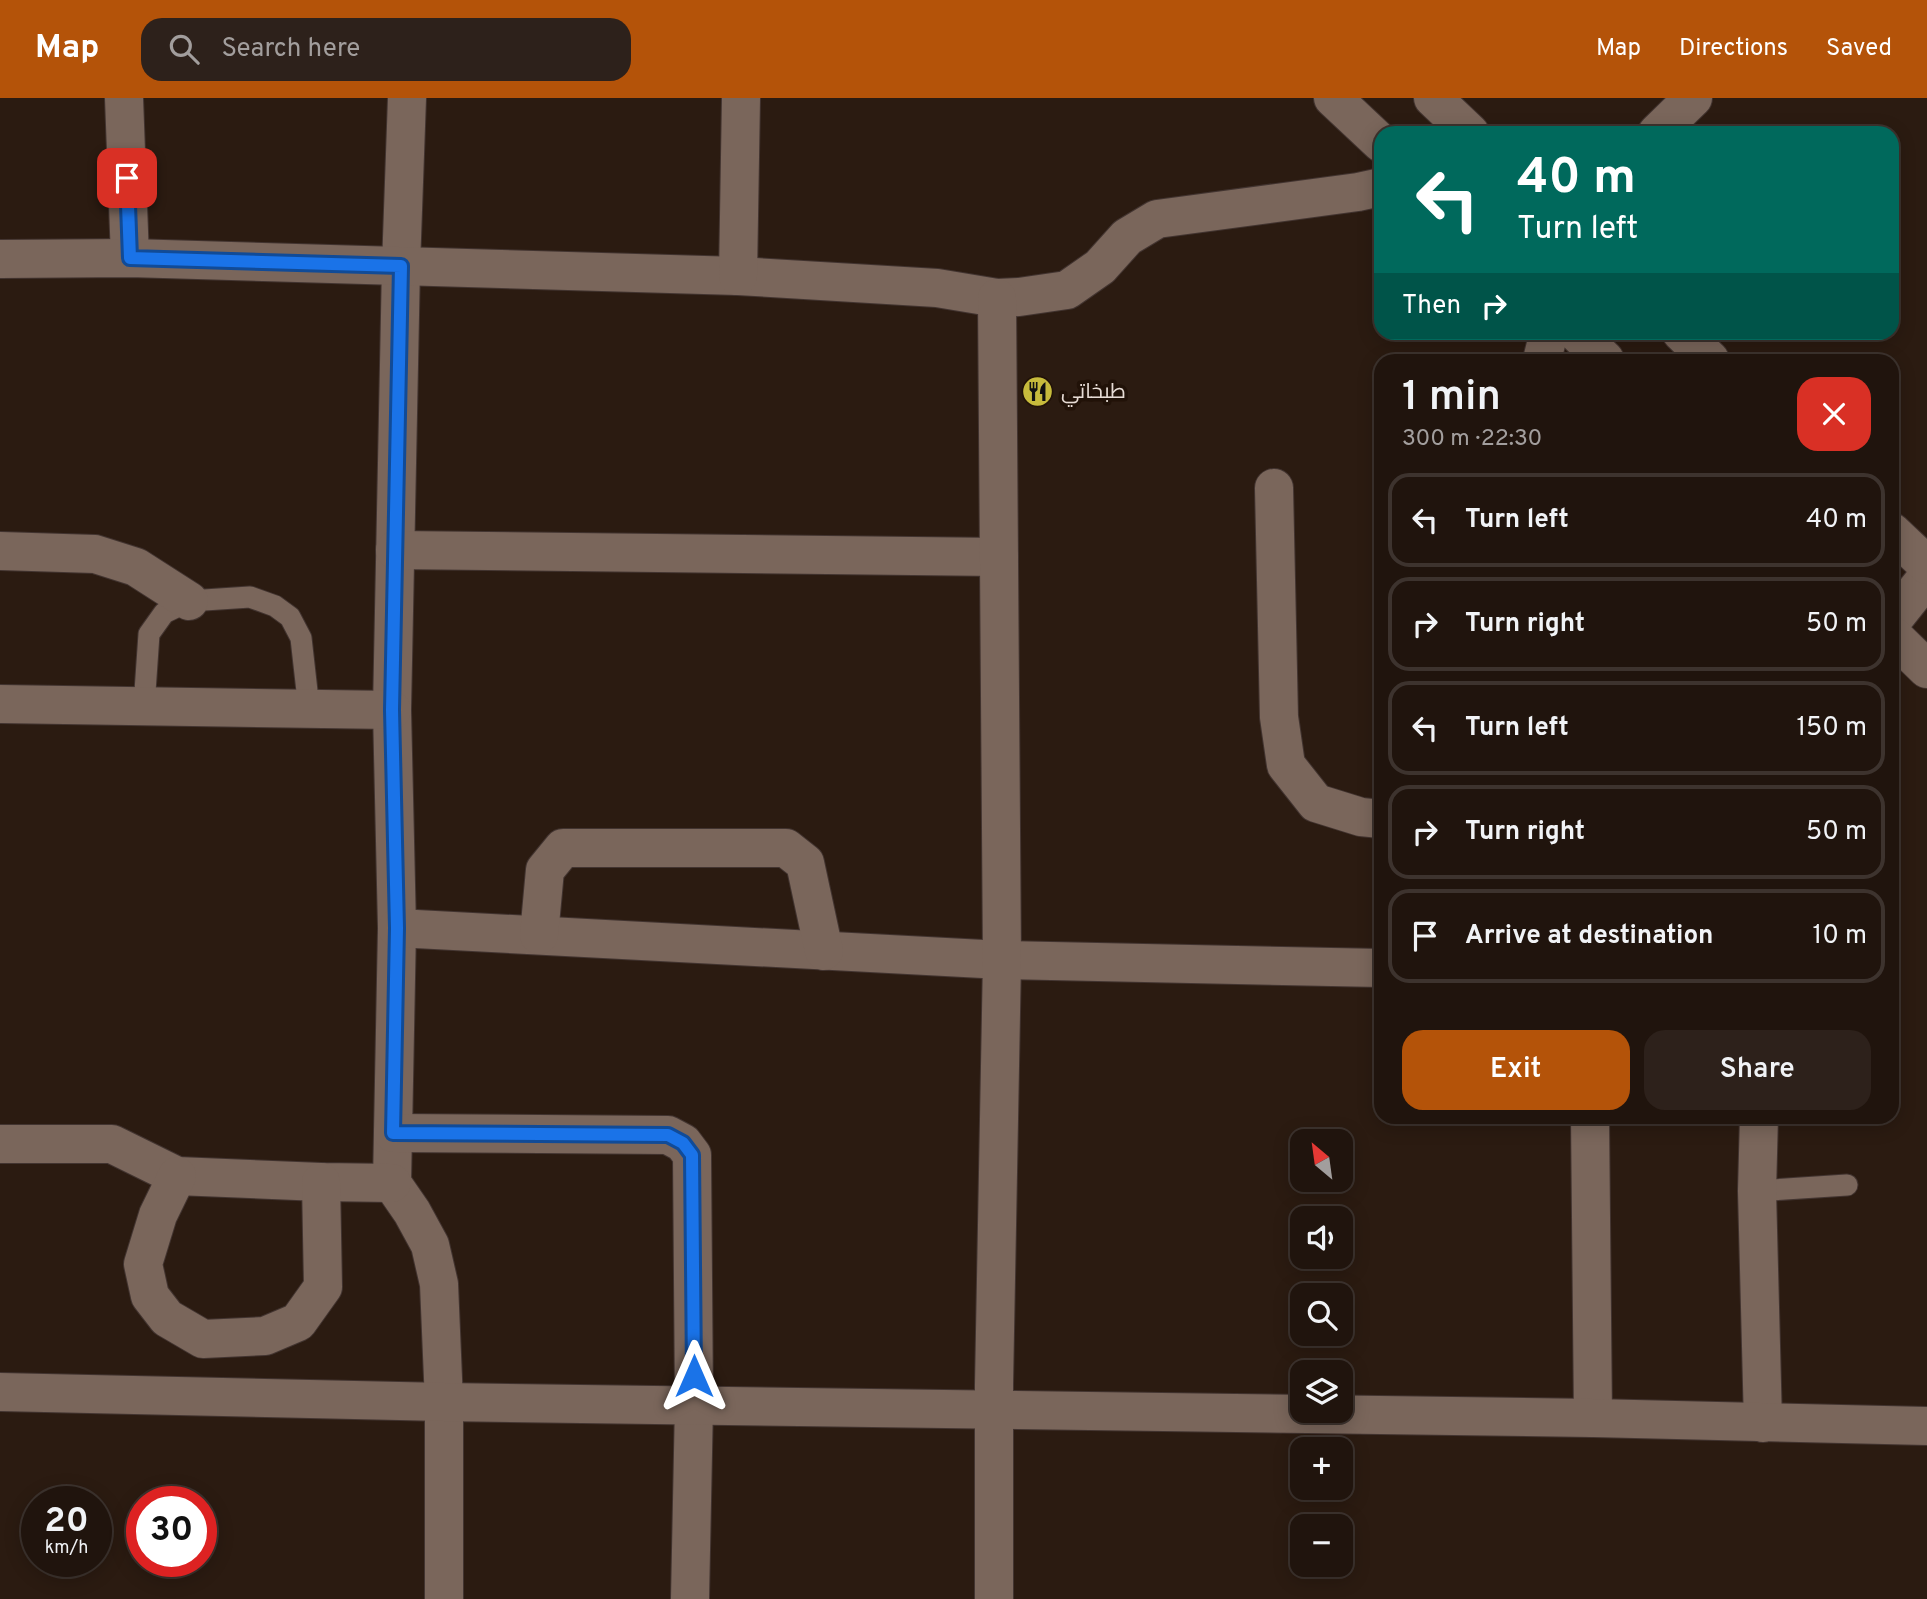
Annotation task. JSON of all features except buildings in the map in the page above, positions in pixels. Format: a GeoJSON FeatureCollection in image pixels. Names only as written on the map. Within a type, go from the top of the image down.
{"type":"FeatureCollection","features":[{"type":"Feature","properties":{"kind":"street"},"geometry":{"type":"LineString","coordinates":[[124,98],[130,258]]}},
{"type":"Feature","properties":{"kind":"street"},"geometry":{"type":"LineString","coordinates":[[407,98],[392,710],[397,928],[392,1183],[430,1245],[439,1284],[444,1402],[444,1599]]}},
{"type":"Feature","properties":{"kind":"street"},"geometry":{"type":"LineString","coordinates":[[738,276],[741,98]]}},
{"type":"Feature","properties":{"kind":"street"},"geometry":{"type":"LineString","coordinates":[[1333,98],[1374,136]]}},
{"type":"Feature","properties":{"kind":"street"},"geometry":{"type":"LineString","coordinates":[[1433,98],[1463,126]]}},
{"type":"Feature","properties":{"kind":"street"},"geometry":{"type":"LineString","coordinates":[[1664,126],[1693,98]]}},
{"type":"Feature","properties":{"kind":"street"},"geometry":{"type":"LineString","coordinates":[[0,259],[130,258],[738,276],[937,288],[997,298],[1019,297],[1067,290],[1100,267],[1127,237],[1157,219],[1374,189]]}},
{"type":"Feature","properties":{"kind":"street"},"geometry":{"type":"LineString","coordinates":[[994,1599],[993,1409],[1002,960],[997,298]]}},
{"type":"Feature","properties":{"kind":"street"},"geometry":{"type":"LineString","coordinates":[[1584,340],[1599,354]]}},
{"type":"Feature","properties":{"kind":"street"},"geometry":{"type":"LineString","coordinates":[[1689,340],[1704,354]]}},
{"type":"Feature","properties":{"kind":"street"},"geometry":{"type":"LineString","coordinates":[[1274,488],[1279,717],[1286,765],[1316,803],[1360,817],[1374,818]]}},
{"type":"Feature","properties":{"kind":"street"},"geometry":{"type":"LineString","coordinates":[[1899,539],[1927,565]]}},
{"type":"Feature","properties":{"kind":"street"},"geometry":{"type":"LineString","coordinates":[[395,550],[999,557]]}},
{"type":"Feature","properties":{"kind":"street"},"geometry":{"type":"LineString","coordinates":[[0,551],[95,554],[136,567],[190,601]]}},
{"type":"Feature","properties":{"kind":"street"},"geometry":{"type":"LineString","coordinates":[[1899,612],[1927,577]]}},
{"type":"Feature","properties":{"kind":"street"},"geometry":{"type":"LineString","coordinates":[[1899,642],[1927,669]]}},
{"type":"Feature","properties":{"kind":"street"},"geometry":{"type":"LineString","coordinates":[[0,704],[392,710]]}},
{"type":"Feature","properties":{"kind":"street"},"geometry":{"type":"LineString","coordinates":[[539,935],[545,870],[563,848],[786,848],[805,863],[824,951]]}},
{"type":"Feature","properties":{"kind":"street"},"geometry":{"type":"LineString","coordinates":[[397,928],[1002,960],[1374,968]]}},
{"type":"Feature","properties":{"kind":"street"},"geometry":{"type":"LineString","coordinates":[[1590,1124],[1593,1418]]}},
{"type":"Feature","properties":{"kind":"street"},"geometry":{"type":"LineString","coordinates":[[1759,1124],[1756,1191],[1763,1423]]}},
{"type":"Feature","properties":{"kind":"street"},"geometry":{"type":"LineString","coordinates":[[393,1133],[668,1135],[683,1143],[692,1155],[694,1404],[690,1599]]}},
{"type":"Feature","properties":{"kind":"street"},"geometry":{"type":"LineString","coordinates":[[0,1144],[112,1144],[177,1176],[392,1183]]}},
{"type":"Feature","properties":{"kind":"street"},"geometry":{"type":"LineString","coordinates":[[177,1176],[158,1215],[143,1264],[150,1296],[167,1318],[203,1339],[265,1336],[298,1322],[323,1287],[321,1182]]}},
{"type":"Feature","properties":{"kind":"street"},"geometry":{"type":"LineString","coordinates":[[0,1392],[444,1402],[1593,1418],[1927,1426]]}},
{"type":"Feature","properties":{"kind":"lane"},"geometry":{"type":"LineString","coordinates":[[145,706],[149,634],[164,613],[190,601],[250,597],[275,606],[290,617],[301,638],[309,709]]}},
{"type":"Feature","properties":{"kind":"lane"},"geometry":{"type":"LineString","coordinates":[[1756,1191],[1847,1185]]}},
{"type":"Feature","properties":{"kind":"place","name":"طبخاتي"},"geometry":{"type":"Point","coordinates":[1038,391]}},
{"type":"Feature","properties":{"kind":"route"},"geometry":{"type":"LineString","coordinates":[[127,178],[130,258],[401,266],[392,710],[397,928],[393,1133],[668,1135],[683,1143],[692,1155],[694,1376]]}}]}
